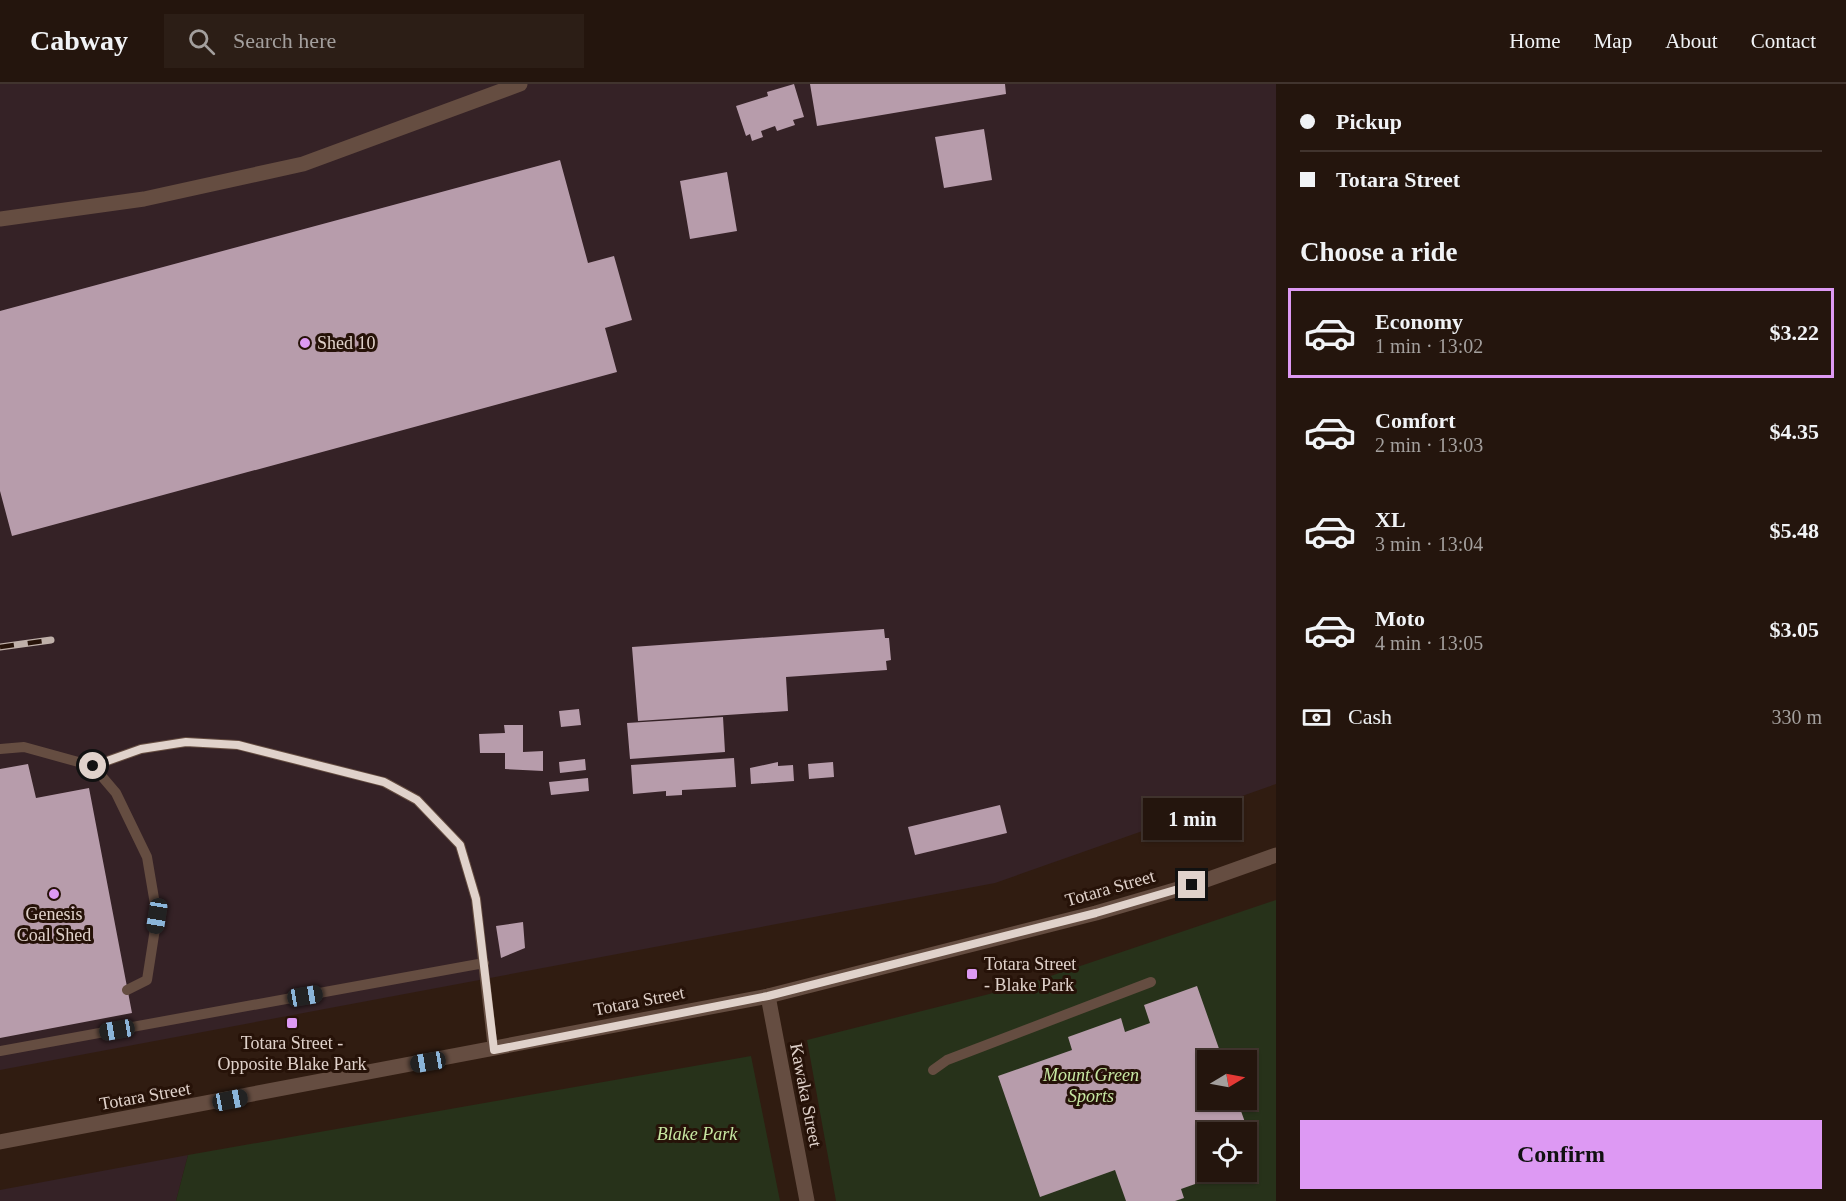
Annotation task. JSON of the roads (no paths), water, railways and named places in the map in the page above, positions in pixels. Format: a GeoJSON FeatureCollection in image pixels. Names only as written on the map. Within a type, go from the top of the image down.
{"type":"FeatureCollection","features":[{"type":"Feature","properties":{"kind":"main road"},"geometry":{"type":"LineString","coordinates":[[0,219],[144,199],[303,164],[520,84]]}},
{"type":"Feature","properties":{"kind":"main road","name":"Totara Street"},"geometry":{"type":"LineString","coordinates":[[0,1142],[494,1050],[768,996],[1096,913],[1192,885],[1276,855]]}},
{"type":"Feature","properties":{"kind":"main road","name":"Kawaka Street"},"geometry":{"type":"LineString","coordinates":[[768,996],[807,1201]]}},
{"type":"Feature","properties":{"kind":"lane"},"geometry":{"type":"LineString","coordinates":[[93,766],[141,749],[186,742],[238,745],[384,782],[417,800],[460,845],[476,899],[494,1050]]}},
{"type":"Feature","properties":{"kind":"lane"},"geometry":{"type":"LineString","coordinates":[[0,749],[24,747],[93,766],[116,793],[147,857],[157,916],[147,980],[127,990]]}},
{"type":"Feature","properties":{"kind":"lane"},"geometry":{"type":"LineString","coordinates":[[0,1051],[484,963]]}},
{"type":"Feature","properties":{"kind":"lane"},"geometry":{"type":"LineString","coordinates":[[933,1070],[947,1060],[1151,982]]}},
{"type":"Feature","properties":{"kind":"railway"},"geometry":{"type":"LineString","coordinates":[[0,647],[51,640]]}},
{"type":"Feature","properties":{"kind":"place","name":"Shed 10"},"geometry":{"type":"Point","coordinates":[305,343]}},
{"type":"Feature","properties":{"kind":"place","name":"Genesis Coal Shed"},"geometry":{"type":"Point","coordinates":[54,894]}},
{"type":"Feature","properties":{"kind":"place","name":"Totara Street - Blake Park"},"geometry":{"type":"Point","coordinates":[972,974]}},
{"type":"Feature","properties":{"kind":"place","name":"Totara Street - Opposite Blake Park"},"geometry":{"type":"Point","coordinates":[292,1023]}},
{"type":"Feature","properties":{"kind":"park label","name":"Mount Green Sports"},"geometry":{"type":"Point","coordinates":[1091,1085]}},
{"type":"Feature","properties":{"kind":"park label","name":"Blake Park"},"geometry":{"type":"Point","coordinates":[697,1134]}}]}
